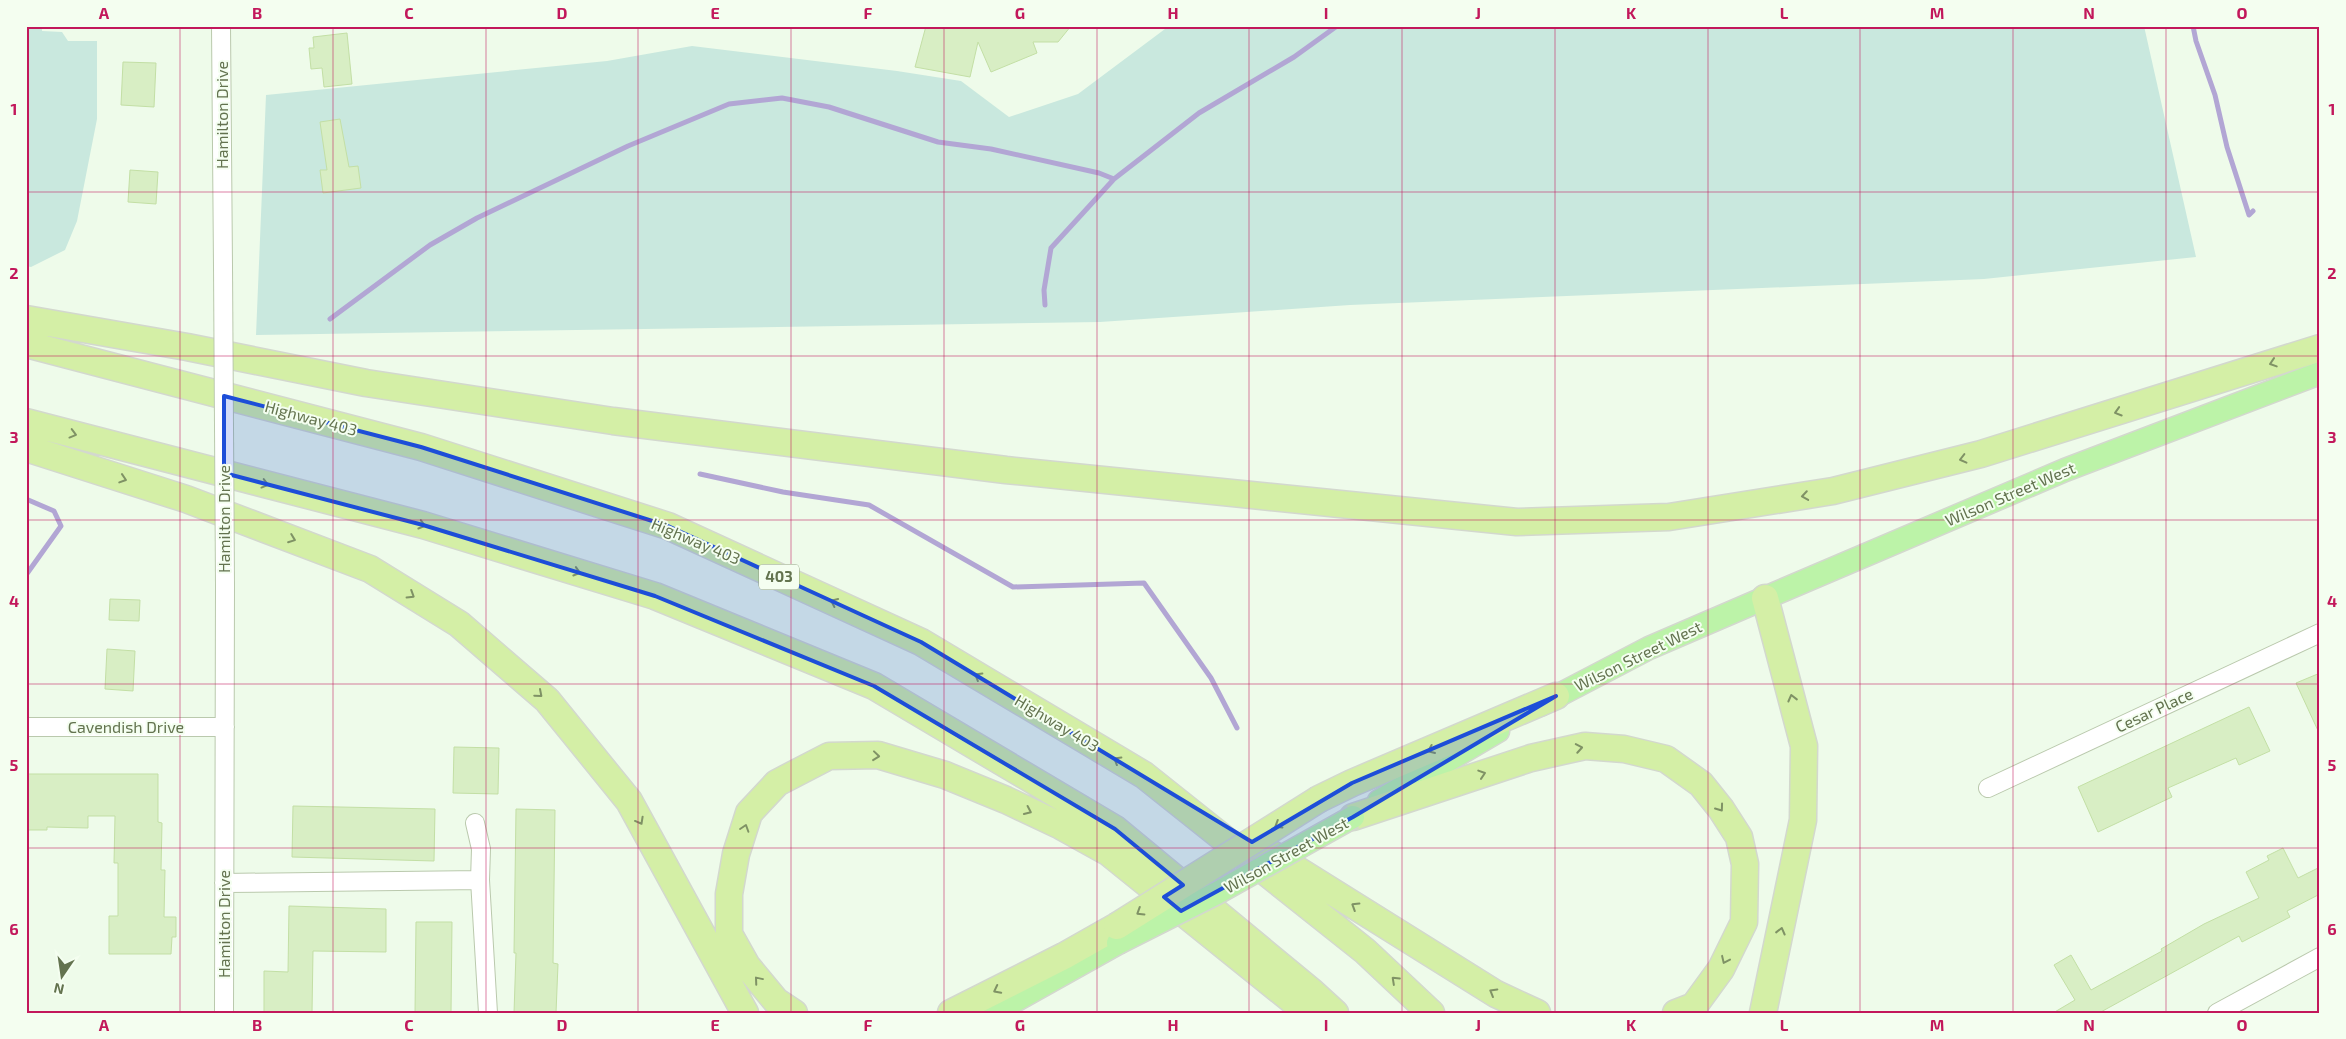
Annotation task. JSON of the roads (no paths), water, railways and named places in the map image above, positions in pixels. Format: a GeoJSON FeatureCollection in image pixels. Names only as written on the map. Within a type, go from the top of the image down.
{"type":"FeatureCollection","features":[{"type":"Feature","properties":{"kind":"highway"},"geometry":{"type":"LineString","coordinates":[[26,319],[187,347],[366,383],[613,421],[1006,470],[1517,522],[1669,517],[1833,491],[1981,454],[2320,348]]}},
{"type":"Feature","properties":{"kind":"highway","name":"Highway 403"},"geometry":{"type":"LineString","coordinates":[[26,344],[421,447],[668,526],[921,642],[1144,776],[1365,951],[1431,1013]]}},
{"type":"Feature","properties":{"kind":"highway"},"geometry":{"type":"LineString","coordinates":[[26,422],[424,525],[655,596],[874,686],[1115,829],[1335,1013]]}},
{"type":"Feature","properties":{"kind":"highway"},"geometry":{"type":"LineString","coordinates":[[26,448],[186,499],[370,569],[459,624],[547,700],[629,801],[745,1013]]}},
{"type":"Feature","properties":{"kind":"highway"},"geometry":{"type":"LineString","coordinates":[[1763,1013],[1803,820],[1804,746],[1765,598]]}},
{"type":"Feature","properties":{"kind":"highway"},"geometry":{"type":"LineString","coordinates":[[951,1013],[1064,956],[1117,934],[1319,799],[1352,783],[1556,696]]}},
{"type":"Feature","properties":{"kind":"highway"},"geometry":{"type":"LineString","coordinates":[[1353,817],[1531,758],[1585,746],[1624,748],[1666,759],[1701,784],[1722,809],[1739,837],[1745,864],[1744,922],[1721,969],[1694,1006],[1676,1013]]}},
{"type":"Feature","properties":{"kind":"highway"},"geometry":{"type":"LineString","coordinates":[[794,1013],[776,1001],[746,966],[729,934],[729,894],[736,854],[749,813],[777,783],[829,756],[878,755],[945,775],[1006,800],[1061,826],[1108,852],[1308,1013]]}},
{"type":"Feature","properties":{"kind":"highway"},"geometry":{"type":"LineString","coordinates":[[1144,776],[1496,994],[1537,1013]]}},
{"type":"Feature","properties":{"kind":"main road","name":"Wilson Street West"},"geometry":{"type":"LineString","coordinates":[[993,1013],[1117,934],[1217,893],[1353,817],[1556,696],[1649,648],[2065,470],[2320,373]]}},
{"type":"Feature","properties":{"kind":"street","name":"Hamilton Drive"},"geometry":{"type":"LineString","coordinates":[[221,26],[225,586],[224,1013]]}},
{"type":"Feature","properties":{"kind":"street","name":"Cesar Place"},"geometry":{"type":"LineString","coordinates":[[1988,788],[2320,632]]}},
{"type":"Feature","properties":{"kind":"street","name":"Cavendish Drive"},"geometry":{"type":"LineString","coordinates":[[26,727],[225,727]]}},
{"type":"Feature","properties":{"kind":"street"},"geometry":{"type":"LineString","coordinates":[[475,823],[480,849],[480,880],[488,1013]]}},
{"type":"Feature","properties":{"kind":"street"},"geometry":{"type":"LineString","coordinates":[[224,883],[480,880]]}},
{"type":"Feature","properties":{"kind":"street"},"geometry":{"type":"LineString","coordinates":[[2217,1013],[2320,957]]}},
{"type":"Feature","properties":{"kind":"waterway"},"geometry":{"type":"LineString","coordinates":[[1045,305],[1044,290],[1051,248],[1114,179],[1199,113],[1294,57],[1337,26]]}},
{"type":"Feature","properties":{"kind":"waterway"},"geometry":{"type":"LineString","coordinates":[[2193,26],[2196,41],[2215,95],[2227,147],[2249,215],[2253,211]]}},
{"type":"Feature","properties":{"kind":"waterway"},"geometry":{"type":"LineString","coordinates":[[330,319],[430,245],[477,218],[628,146],[729,104],[782,98],[829,107],[938,142],[991,149],[1099,173],[1114,179]]}},
{"type":"Feature","properties":{"kind":"waterway"},"geometry":{"type":"LineString","coordinates":[[700,474],[783,492],[869,505],[1013,587],[1144,583],[1211,678],[1237,728]]}},
{"type":"Feature","properties":{"kind":"waterway"},"geometry":{"type":"LineString","coordinates":[[26,499],[54,511],[61,526],[26,575]]}}]}
